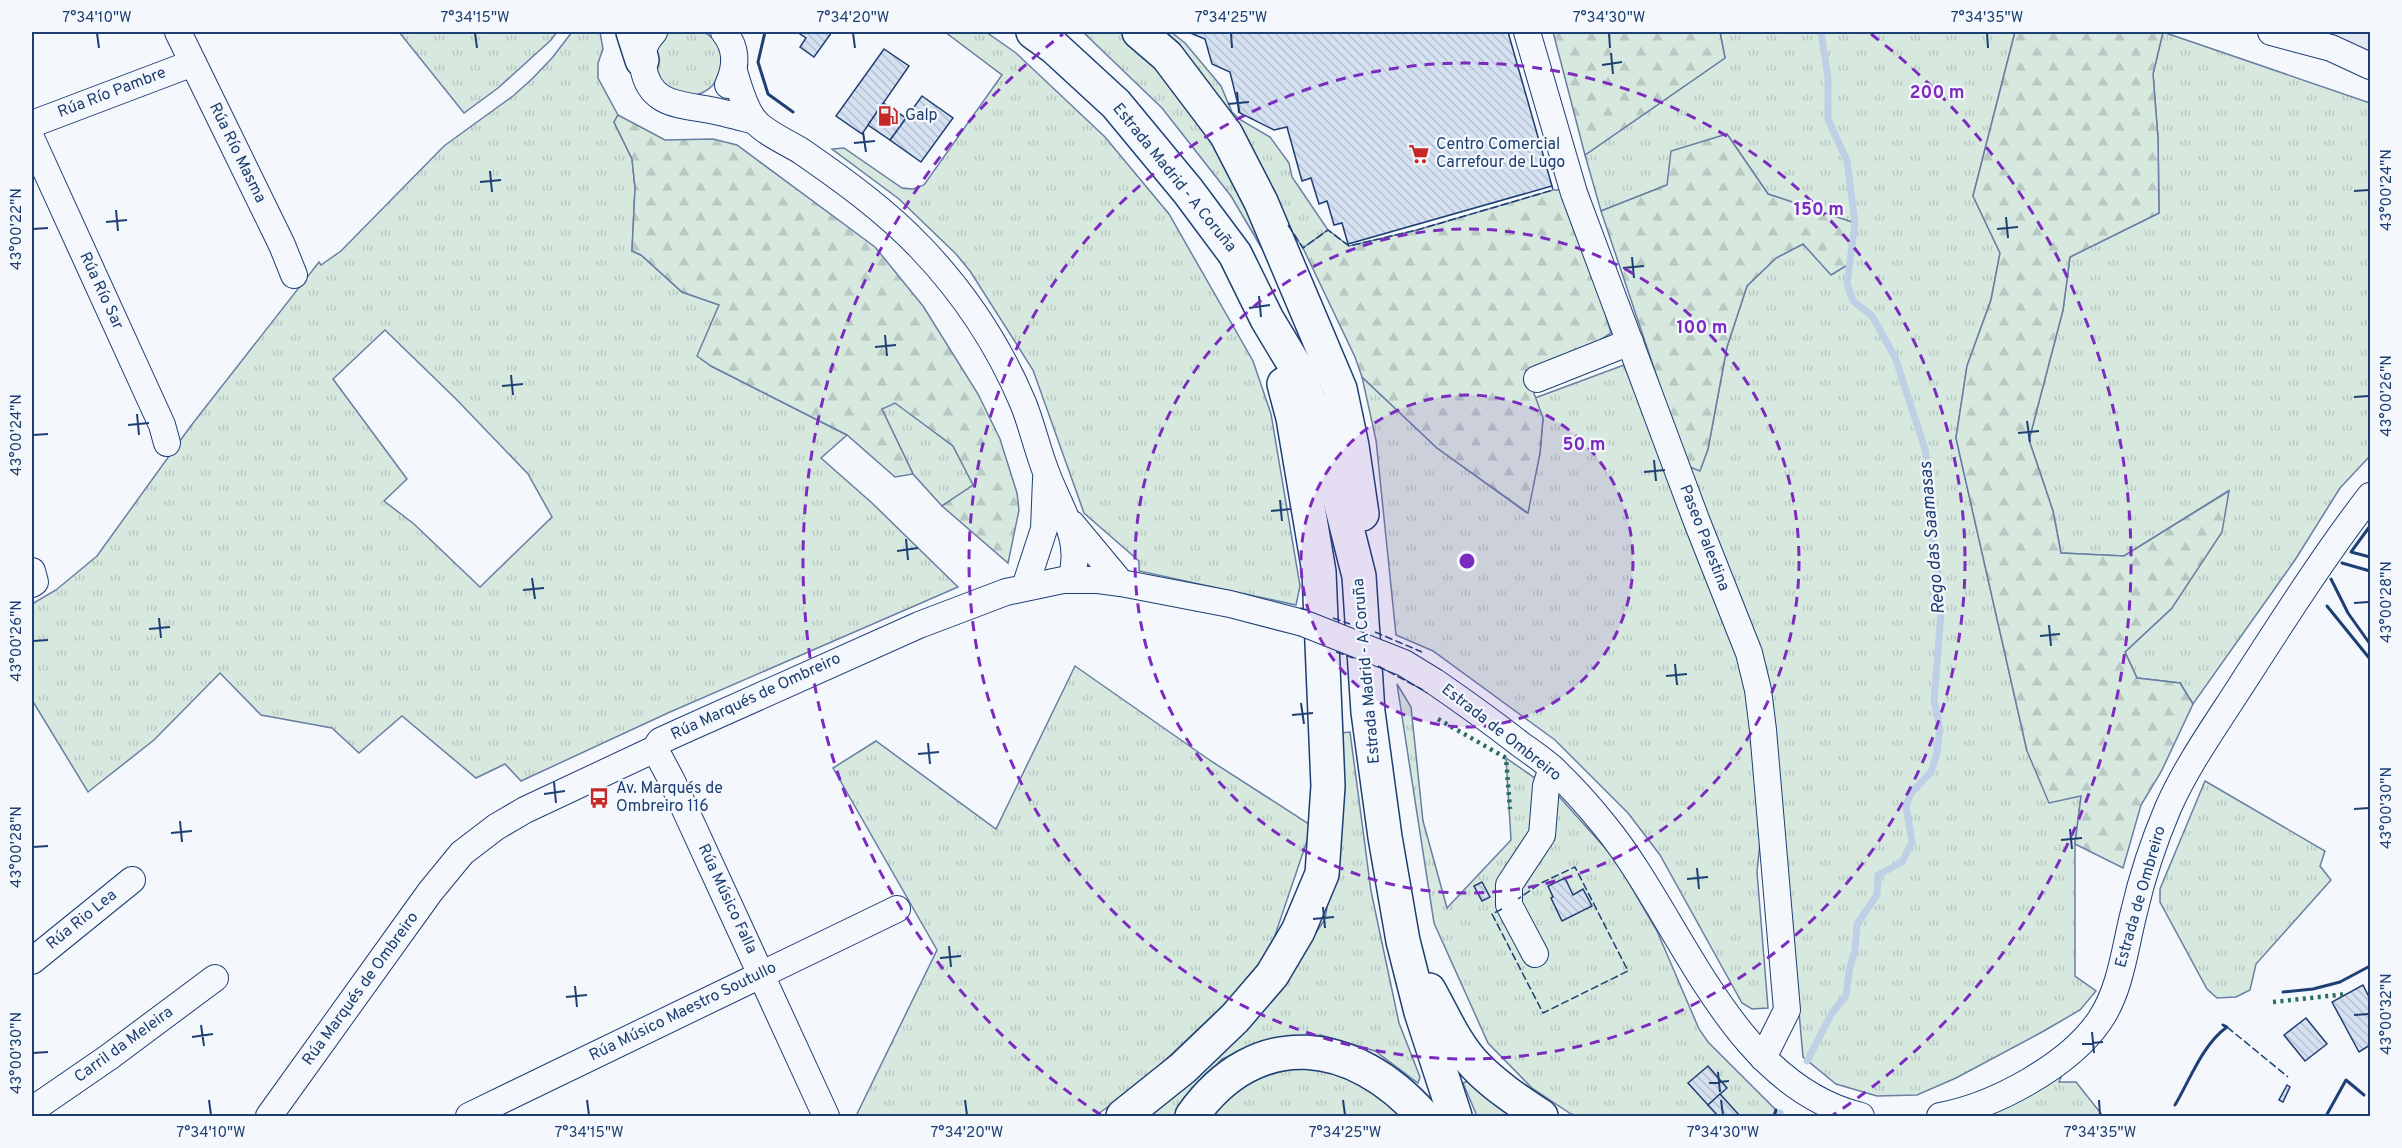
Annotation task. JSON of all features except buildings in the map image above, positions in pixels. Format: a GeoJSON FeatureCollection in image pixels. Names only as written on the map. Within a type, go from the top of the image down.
{"type":"FeatureCollection","features":[{"type":"Feature","properties":{"kind":"highway","name":"Estrada Madrid - A Coruña"},"geometry":{"type":"LineString","coordinates":[[1034,32],[1054,47],[1116,104],[1188,191],[1235,254],[1267,319],[1298,369],[1326,445],[1359,576],[1368,711],[1385,837],[1403,941],[1421,1012],[1455,1116]]}},
{"type":"Feature","properties":{"kind":"highway"},"geometry":{"type":"LineString","coordinates":[[1139,32],[1167,56],[1226,134],[1262,202],[1340,389],[1352,446],[1363,521],[1359,576]]}},
{"type":"Feature","properties":{"kind":"highway"},"geometry":{"type":"LineString","coordinates":[[1123,1116],[1191,1060],[1235,1018],[1272,975],[1298,931],[1322,874],[1328,786],[1318,572],[1293,418],[1267,319]]}},
{"type":"Feature","properties":{"kind":"highway"},"geometry":{"type":"LineString","coordinates":[[1403,941],[1454,1035],[1474,1064],[1514,1099],[1541,1116]]}},
{"type":"Feature","properties":{"kind":"highway"},"geometry":{"type":"LineString","coordinates":[[1192,1116],[1214,1089],[1230,1076],[1274,1055],[1300,1052],[1326,1054],[1364,1068],[1397,1090],[1423,1116]]}},
{"type":"Feature","properties":{"kind":"street","name":"Rúa Río Masma"},"geometry":{"type":"LineString","coordinates":[[178,32],[282,245],[294,275]]}},
{"type":"Feature","properties":{"kind":"street"},"geometry":{"type":"LineString","coordinates":[[693,107],[707,103],[719,95],[728,84],[734,71],[735,58],[732,45],[725,32]]}},
{"type":"Feature","properties":{"kind":"street","name":"Paseo Palestina"},"geometry":{"type":"LineString","coordinates":[[1527,32],[1574,193],[1755,672],[1763,730],[1787,1011],[1763,1058]]}},
{"type":"Feature","properties":{"kind":"street"},"geometry":{"type":"LineString","coordinates":[[2271,32],[2331,48],[2370,66]]}},
{"type":"Feature","properties":{"kind":"street"},"geometry":{"type":"LineString","coordinates":[[643,41],[645,75],[652,89],[663,99],[677,106],[693,107],[755,121],[883,212],[920,246],[949,279],[1008,369],[1024,405],[1046,474],[1069,520],[1099,560],[1121,583]]}},
{"type":"Feature","properties":{"kind":"street","name":"Rúa Río Pambre"},"geometry":{"type":"LineString","coordinates":[[32,124],[193,63]]}},
{"type":"Feature","properties":{"kind":"street"},"geometry":{"type":"LineString","coordinates":[[734,71],[755,121]]}},
{"type":"Feature","properties":{"kind":"street","name":"Rúa Río Sar"},"geometry":{"type":"LineString","coordinates":[[32,140],[162,425],[167,442]]}},
{"type":"Feature","properties":{"kind":"street"},"geometry":{"type":"LineString","coordinates":[[1537,379],[1630,342]]}},
{"type":"Feature","properties":{"kind":"street"},"geometry":{"type":"LineString","coordinates":[[1025,587],[1044,529],[1046,474]]}},
{"type":"Feature","properties":{"kind":"street","name":"Estrada de Ombreiro"},"geometry":{"type":"LineString","coordinates":[[1940,1116],[1974,1107],[2037,1075],[2078,1046],[2100,1020],[2114,991],[2148,865],[2186,771],[2311,575],[2370,496]]}},
{"type":"Feature","properties":{"kind":"street"},"geometry":{"type":"LineString","coordinates":[[1044,529],[1054,566],[1067,579],[1076,565],[1069,520]]}},
{"type":"Feature","properties":{"kind":"street","name":"Estrada de Ombreiro"},"geometry":{"type":"LineString","coordinates":[[1067,579],[1121,583],[1230,604],[1303,623],[1404,663],[1435,682],[1479,712],[1552,768],[1586,804],[1622,848],[1713,995],[1763,1058],[1793,1085],[1808,1095],[1836,1109],[1861,1116]]}},
{"type":"Feature","properties":{"kind":"street","name":"Rúa Marqués de Ombreiro"},"geometry":{"type":"LineString","coordinates":[[270,1116],[430,892],[462,853],[496,827],[525,810],[655,749],[660,741],[919,625],[1025,587],[1067,579]]}},
{"type":"Feature","properties":{"kind":"street","name":"Rúa Músico Falla"},"geometry":{"type":"LineString","coordinates":[[655,749],[672,781],[826,1116]]}},
{"type":"Feature","properties":{"kind":"street"},"geometry":{"type":"LineString","coordinates":[[1535,954],[1509,905],[1509,885],[1542,835],[1546,786],[1552,768]]}},
{"type":"Feature","properties":{"kind":"street","name":"Rúa Rio Lea"},"geometry":{"type":"LineString","coordinates":[[32,961],[132,880]]}},
{"type":"Feature","properties":{"kind":"street","name":"Rúa Músico Maestro Soutullo"},"geometry":{"type":"LineString","coordinates":[[469,1116],[897,909]]}},
{"type":"Feature","properties":{"kind":"street","name":"Carril da Meleira"},"geometry":{"type":"LineString","coordinates":[[32,1110],[109,1057],[215,978]]}},
{"type":"Feature","properties":{"kind":"green space"},"geometry":{"type":"Polygon","coordinates":[[[399,32],[557,32],[498,88],[464,113],[399,32]]]}},
{"type":"Feature","properties":{"kind":"green space"},"geometry":{"type":"Polygon","coordinates":[[[572,32],[600,32],[603,49],[598,63],[598,78],[618,115],[614,122],[632,159],[635,188],[632,251],[641,255],[682,292],[720,305],[711,366],[847,435],[821,458],[872,503],[958,587],[670,712],[521,781],[505,764],[476,778],[402,716],[359,753],[332,728],[261,715],[220,673],[154,740],[88,792],[32,700],[32,604],[56,590],[97,556],[190,427],[319,262],[321,265],[341,251],[444,146],[513,96],[552,58],[572,32]],[[385,330],[333,379],[407,479],[384,501],[414,524],[480,587],[552,517],[528,474],[385,330]]]}},
{"type":"Feature","properties":{"kind":"green space"},"geometry":{"type":"Polygon","coordinates":[[[669,32],[704,32],[714,40],[720,50],[721,71],[709,89],[698,94],[676,96],[655,78],[656,47],[669,32]]]}},
{"type":"Feature","properties":{"kind":"green space"},"geometry":{"type":"Polygon","coordinates":[[[945,32],[986,32],[1016,53],[1105,137],[1169,214],[1253,361],[1271,414],[1300,586],[1296,605],[1139,571],[1139,561],[1084,513],[1033,370],[970,271],[956,254],[899,199],[832,149],[844,148],[902,188],[913,189],[924,185],[1002,75],[945,32]]]}},
{"type":"Feature","properties":{"kind":"green space"},"geometry":{"type":"Polygon","coordinates":[[[1083,32],[1122,32],[1190,105],[1247,197],[1264,252],[1231,196],[1162,108],[1083,32]]]}},
{"type":"Feature","properties":{"kind":"green space"},"geometry":{"type":"Polygon","coordinates":[[[1153,32],[1171,32],[1185,43],[1221,86],[1232,112],[1239,119],[1270,137],[1289,163],[1292,177],[1328,230],[1303,248],[1153,32]]]}},
{"type":"Feature","properties":{"kind":"green space"},"geometry":{"type":"Polygon","coordinates":[[[1553,32],[1720,32],[1725,58],[1585,155],[1553,32]]]}},
{"type":"Feature","properties":{"kind":"green space"},"geometry":{"type":"Polygon","coordinates":[[[1720,32],[2015,32],[1973,196],[2000,253],[1991,300],[1967,366],[1956,438],[2027,751],[2081,796],[2075,844],[2075,976],[2096,991],[2080,1010],[1956,1078],[1917,1095],[1877,1096],[1836,1084],[1803,1057],[1773,719],[1687,466],[1700,470],[1708,449],[1727,347],[1747,286],[1776,258],[1803,244],[1832,274],[1849,264],[1854,223],[1768,194],[1727,134],[1667,185],[1601,211],[1585,155],[1725,58],[1720,32]]]}},
{"type":"Feature","properties":{"kind":"green space"},"geometry":{"type":"Polygon","coordinates":[[[2015,32],[2163,32],[2153,74],[2158,138],[2159,213],[2070,257],[2063,310],[2029,440],[2053,511],[2061,553],[2124,556],[2229,491],[2222,532],[2172,608],[2125,652],[2137,678],[2180,683],[2193,704],[2161,772],[2141,805],[2123,868],[2075,844],[2081,796],[2049,803],[2027,751],[1956,438],[1967,366],[1991,300],[2000,253],[1973,196],[2015,32]]]}},
{"type":"Feature","properties":{"kind":"green space"},"geometry":{"type":"Polygon","coordinates":[[[2163,32],[2370,103],[2370,456],[2340,488],[2295,560],[2193,704],[2180,683],[2137,678],[2125,652],[2172,608],[2228,491],[2124,556],[2061,553],[2053,511],[2029,440],[2063,310],[2070,257],[2159,213],[2158,138],[2153,74],[2163,32]]]}},
{"type":"Feature","properties":{"kind":"green space"},"geometry":{"type":"Polygon","coordinates":[[[618,115],[665,140],[713,139],[737,145],[875,247],[923,306],[978,394],[1000,439],[1017,493],[1019,510],[1008,563],[942,506],[973,485],[953,446],[895,403],[882,409],[913,474],[895,477],[847,435],[711,366],[697,356],[719,305],[682,292],[641,255],[632,251],[635,188],[632,159],[614,122],[618,115]]]}},
{"type":"Feature","properties":{"kind":"green space"},"geometry":{"type":"Polygon","coordinates":[[[1727,134],[1768,194],[1855,223],[1849,264],[1831,275],[1803,244],[1776,258],[1747,286],[1727,347],[1708,449],[1700,471],[1687,466],[1601,211],[1667,185],[1671,151],[1727,134]]]}},
{"type":"Feature","properties":{"kind":"green space"},"geometry":{"type":"Polygon","coordinates":[[[1553,190],[1560,190],[1590,262],[1611,333],[1597,342],[1526,371],[1543,418],[1540,453],[1528,513],[1437,448],[1362,377],[1355,357],[1303,248],[1328,230],[1349,246],[1417,230],[1553,190]]]}},
{"type":"Feature","properties":{"kind":"green space"},"geometry":{"type":"Polygon","coordinates":[[[1624,365],[1723,609],[1754,710],[1763,813],[1757,872],[1768,1008],[1752,1009],[1742,1003],[1660,855],[1628,813],[1555,740],[1433,651],[1396,635],[1376,440],[1362,377],[1437,448],[1527,513],[1540,453],[1543,419],[1535,398],[1624,365]]]}},
{"type":"Feature","properties":{"kind":"green space"},"geometry":{"type":"Polygon","coordinates":[[[895,402],[953,446],[974,485],[942,506],[913,474],[881,408],[895,402]]]}},
{"type":"Feature","properties":{"kind":"green space"},"geometry":{"type":"Polygon","coordinates":[[[1075,666],[1211,761],[1312,826],[1270,950],[1231,998],[1140,1084],[1095,1116],[856,1116],[937,950],[833,768],[876,741],[996,829],[1075,666]]]}},
{"type":"Feature","properties":{"kind":"green space"},"geometry":{"type":"Polygon","coordinates":[[[1397,684],[1411,707],[1423,821],[1447,908],[1511,840],[1506,758],[1555,792],[1615,859],[1657,931],[1699,1029],[1708,1042],[1776,1110],[1774,1116],[1580,1116],[1571,1114],[1532,1088],[1488,1043],[1434,923],[1397,684]]]}},
{"type":"Feature","properties":{"kind":"green space"},"geometry":{"type":"Polygon","coordinates":[[[1350,732],[1371,891],[1399,1023],[1420,1077],[1418,1083],[1375,1051],[1321,1035],[1271,1040],[1222,1059],[1187,1098],[1178,1116],[1146,1116],[1289,974],[1325,919],[1339,838],[1341,733],[1350,732]]]}},
{"type":"Feature","properties":{"kind":"green space"},"geometry":{"type":"Polygon","coordinates":[[[2205,781],[2325,851],[2320,866],[2331,880],[2256,964],[2250,990],[2236,997],[2217,998],[2207,989],[2160,902],[2160,889],[2205,781]]]}},
{"type":"Feature","properties":{"kind":"green space"},"geometry":{"type":"Polygon","coordinates":[[[1295,1069],[1314,1069],[1353,1077],[1406,1116],[1212,1116],[1230,1098],[1259,1079],[1295,1069]]]}},
{"type":"Feature","properties":{"kind":"green space"},"geometry":{"type":"Polygon","coordinates":[[[2062,1075],[2059,1082],[2076,1082],[2103,1116],[1987,1116],[2062,1075]]]}},
{"type":"Feature","properties":{"kind":"green space"},"geometry":{"type":"Polygon","coordinates":[[[1471,1080],[1519,1116],[1477,1116],[1463,1083],[1471,1080]]]}},
{"type":"Feature","properties":{"kind":"shaded area"},"geometry":{"type":"Polygon","coordinates":[[[2318,32],[2366,32],[2370,34],[2370,56],[2342,39],[2318,32]]]}},
{"type":"Feature","properties":{"kind":"waterway","name":"Rego das Saamasas"},"geometry":{"type":"LineString","coordinates":[[1807,1061],[1832,1013],[1846,995],[1850,966],[1855,951],[1857,924],[1877,895],[1878,875],[1902,862],[1912,842],[1906,806],[1911,793],[1931,772],[1937,753],[1940,729],[1934,700],[1941,614],[1937,589],[1939,577],[1932,549],[1933,505],[1925,449],[1895,357],[1872,316],[1853,301],[1847,284],[1855,223],[1847,161],[1828,119],[1828,77],[1821,32]]}},
{"type":"Feature","properties":{"kind":"hedge"},"geometry":{"type":"LineString","coordinates":[[1438,719],[1506,758],[1510,809]]}},
{"type":"Feature","properties":{"kind":"hedge"},"geometry":{"type":"LineString","coordinates":[[2273,1002],[2347,994]]}},
{"type":"Feature","properties":{"kind":"fence"},"geometry":{"type":"LineString","coordinates":[[2366,32],[2370,34]]}},
{"type":"Feature","properties":{"kind":"fence"},"geometry":{"type":"LineString","coordinates":[[1288,225],[1303,248],[1328,230],[1349,246],[1417,230],[1553,190],[1552,186]]}},
{"type":"Feature","properties":{"kind":"fence"},"geometry":{"type":"LineString","coordinates":[[1300,608],[1310,611]]}},
{"type":"Feature","properties":{"kind":"fence"},"geometry":{"type":"LineString","coordinates":[[1333,618],[1350,624]]}},
{"type":"Feature","properties":{"kind":"fence"},"geometry":{"type":"LineString","coordinates":[[1375,632],[1422,652]]}},
{"type":"Feature","properties":{"kind":"fence"},"geometry":{"type":"LineString","coordinates":[[1336,652],[1353,658]]}},
{"type":"Feature","properties":{"kind":"fence"},"geometry":{"type":"LineString","coordinates":[[1378,666],[1423,690]]}},
{"type":"Feature","properties":{"kind":"fence"},"geometry":{"type":"LineString","coordinates":[[1502,909],[1492,914],[1543,1013],[1628,971],[1575,867],[1541,883],[1518,899]]}},
{"type":"Feature","properties":{"kind":"fence"},"geometry":{"type":"LineString","coordinates":[[2227,1027],[2288,1077]]}},
{"type":"Feature","properties":{"kind":"wall"},"geometry":{"type":"LineString","coordinates":[[765,32],[758,62],[768,94],[793,112]]}},
{"type":"Feature","properties":{"kind":"wall"},"geometry":{"type":"LineString","coordinates":[[2370,526],[2351,552],[2370,557]]}},
{"type":"Feature","properties":{"kind":"wall"},"geometry":{"type":"LineString","coordinates":[[2342,563],[2370,571]]}},
{"type":"Feature","properties":{"kind":"wall"},"geometry":{"type":"LineString","coordinates":[[2331,579],[2348,613],[2370,644]]}},
{"type":"Feature","properties":{"kind":"wall"},"geometry":{"type":"LineString","coordinates":[[2327,606],[2370,659]]}},
{"type":"Feature","properties":{"kind":"wall"},"geometry":{"type":"LineString","coordinates":[[2283,992],[2313,989],[2340,982],[2370,966]]}},
{"type":"Feature","properties":{"kind":"wall"},"geometry":{"type":"LineString","coordinates":[[2175,1105],[2210,1043],[2227,1027],[2223,1025]]}},
{"type":"Feature","properties":{"kind":"wall"},"geometry":{"type":"LineString","coordinates":[[2326,1116],[2346,1080],[2364,1095]]}},
{"type":"Feature","properties":{"kind":"wall"},"geometry":{"type":"LineString","coordinates":[[1774,1116],[1776,1110]]}},
{"type":"Feature","properties":{"kind":"place","name":"Galp"},"geometry":{"type":"Point","coordinates":[888,116]}},
{"type":"Feature","properties":{"kind":"place","name":"Centro Comercial Carrefour de Lugo"},"geometry":{"type":"Point","coordinates":[1419,154]}},
{"type":"Feature","properties":{"kind":"place","name":"Av. Marqués de Ombreiro 116"},"geometry":{"type":"Point","coordinates":[599,798]}}]}
